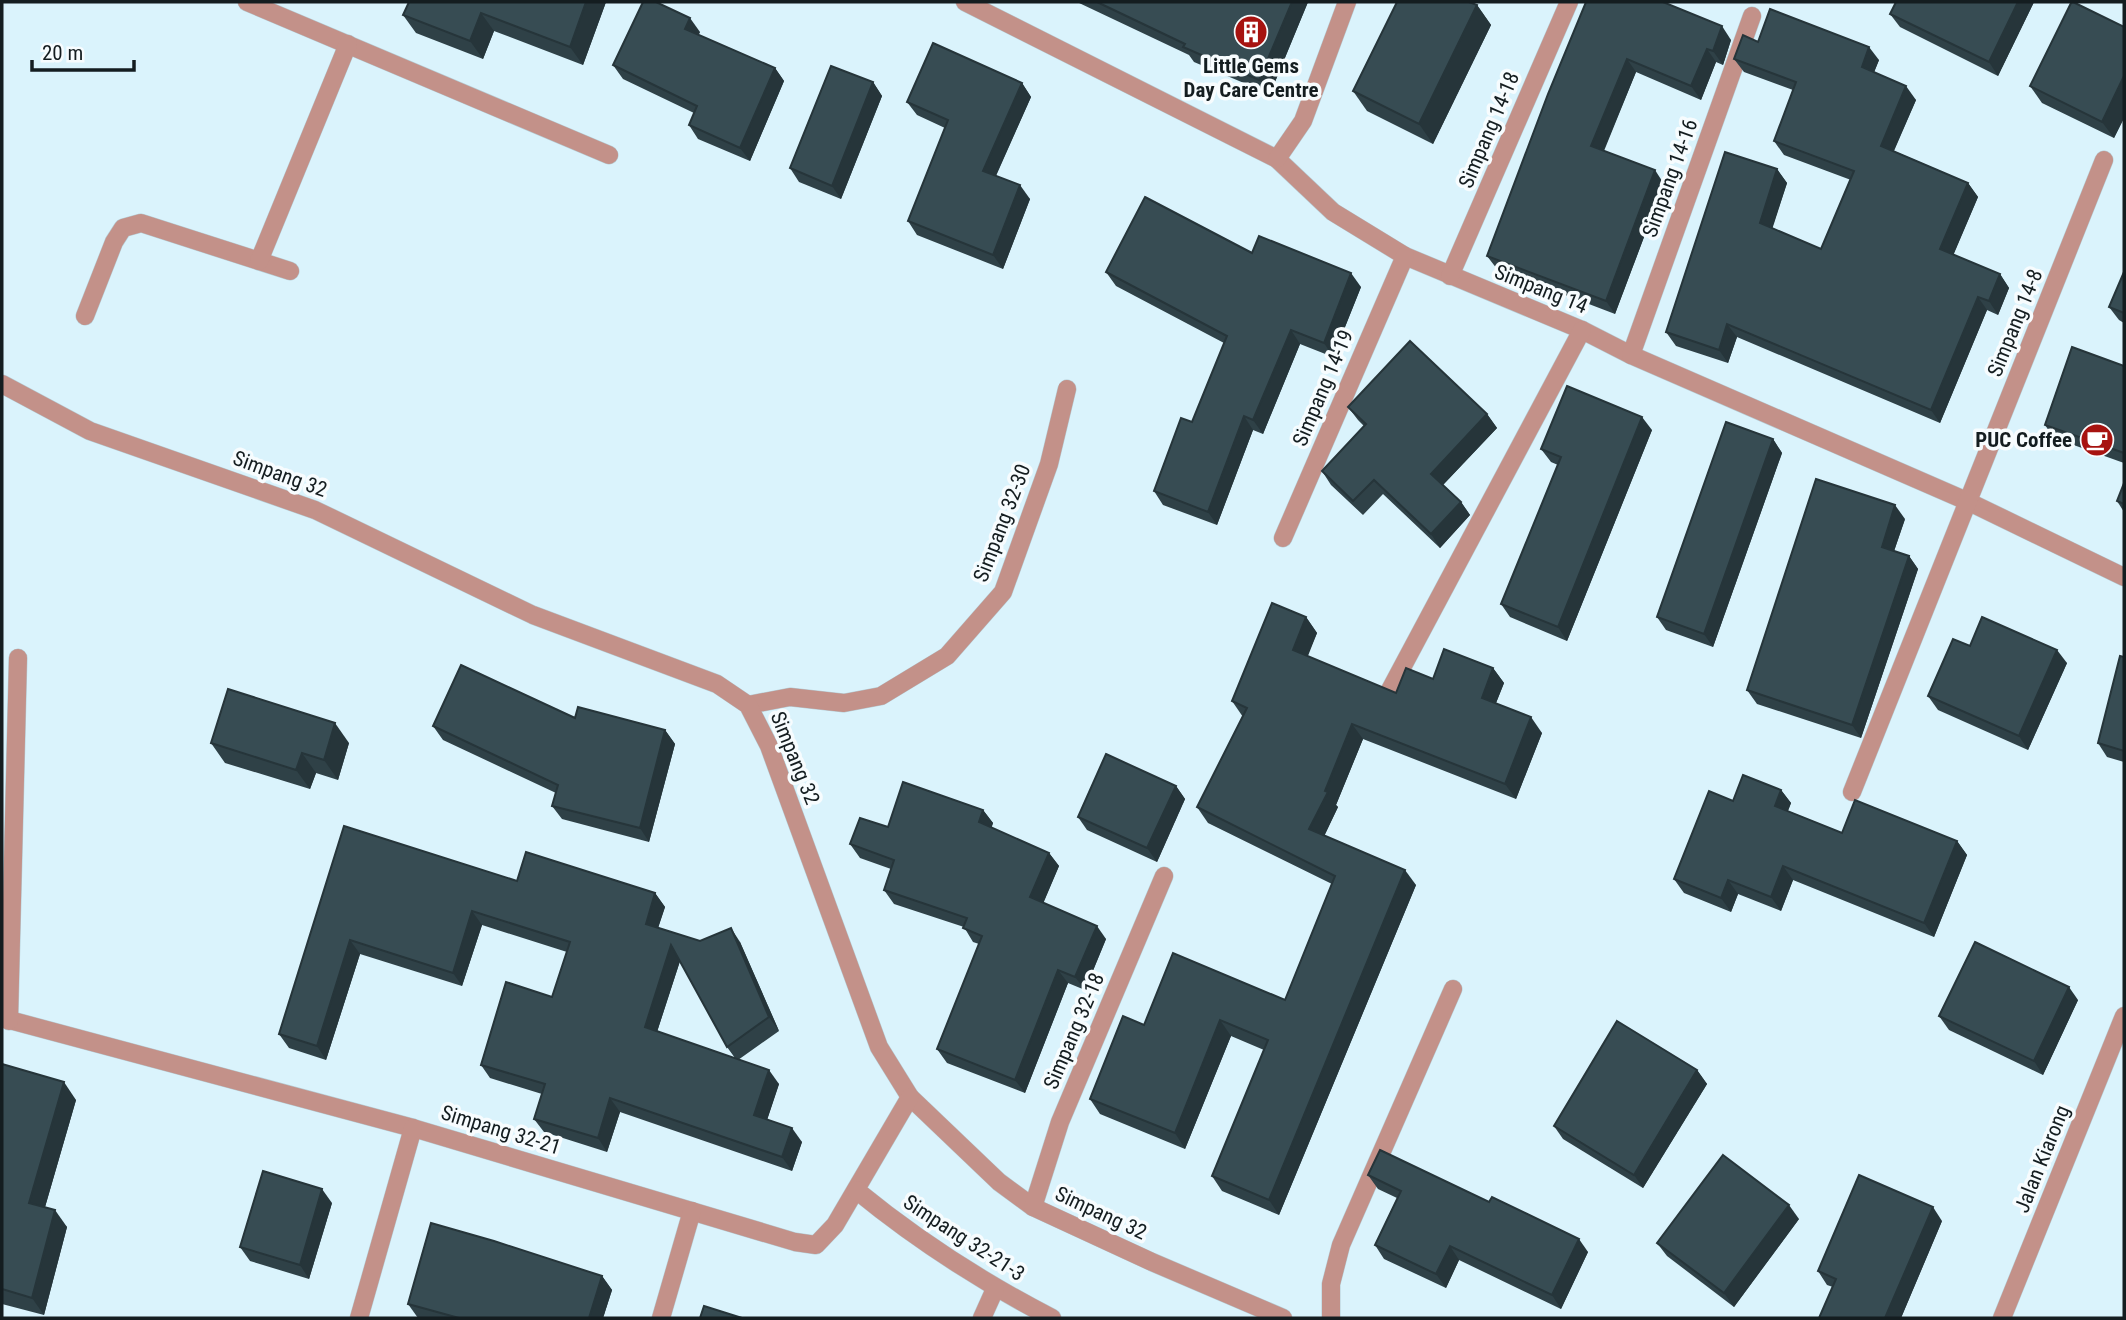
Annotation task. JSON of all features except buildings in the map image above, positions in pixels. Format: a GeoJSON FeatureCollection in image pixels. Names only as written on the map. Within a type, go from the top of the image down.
{"type":"FeatureCollection","features":[{"type":"Feature","properties":{"kind":"street"},"geometry":{"type":"LineString","coordinates":[[247,2],[609,155]]}},
{"type":"Feature","properties":{"kind":"street","name":"Simpang 14"},"geometry":{"type":"LineString","coordinates":[[965,2],[1277,159],[1333,212],[1405,256],[1582,330],[1632,355],[1969,502],[2124,577]]}},
{"type":"Feature","properties":{"kind":"street"},"geometry":{"type":"LineString","coordinates":[[1277,159],[1303,121],[1347,2]]}},
{"type":"Feature","properties":{"kind":"street","name":"Simpang 14-18"},"geometry":{"type":"LineString","coordinates":[[1450,276],[1569,2]]}},
{"type":"Feature","properties":{"kind":"street","name":"Simpang 14-16"},"geometry":{"type":"LineString","coordinates":[[1632,355],[1752,16]]}},
{"type":"Feature","properties":{"kind":"street"},"geometry":{"type":"LineString","coordinates":[[259,261],[348,44]]}},
{"type":"Feature","properties":{"kind":"street","name":"Simpang 14-8"},"geometry":{"type":"LineString","coordinates":[[1852,792],[2104,160]]}},
{"type":"Feature","properties":{"kind":"street"},"geometry":{"type":"LineString","coordinates":[[85,316],[114,242],[123,228],[141,223],[290,271]]}},
{"type":"Feature","properties":{"kind":"street","name":"Simpang 14-19"},"geometry":{"type":"LineString","coordinates":[[1283,538],[1405,256]]}},
{"type":"Feature","properties":{"kind":"street"},"geometry":{"type":"LineString","coordinates":[[1390,690],[1582,330]]}},
{"type":"Feature","properties":{"kind":"street","name":"Simpang 32"},"geometry":{"type":"LineString","coordinates":[[2,385],[90,430],[315,510],[533,615],[717,684],[748,705],[769,746],[879,1047],[911,1097],[999,1182],[1033,1207],[1283,1318]]}},
{"type":"Feature","properties":{"kind":"street","name":"Simpang 32-30"},"geometry":{"type":"LineString","coordinates":[[748,705],[790,697],[844,703],[881,696],[947,656],[1003,592],[1049,464],[1067,389]]}},
{"type":"Feature","properties":{"kind":"street"},"geometry":{"type":"LineString","coordinates":[[5,1020],[18,658]]}},
{"type":"Feature","properties":{"kind":"street","name":"Simpang 32-18"},"geometry":{"type":"LineString","coordinates":[[1033,1207],[1060,1122],[1164,876]]}},
{"type":"Feature","properties":{"kind":"street"},"geometry":{"type":"LineString","coordinates":[[1331,1318],[1331,1284],[1341,1245],[1453,989]]}},
{"type":"Feature","properties":{"kind":"street","name":"Jalan Kiarong"},"geometry":{"type":"LineString","coordinates":[[2003,1318],[2124,1016]]}},
{"type":"Feature","properties":{"kind":"street","name":"Simpang 32-21"},"geometry":{"type":"LineString","coordinates":[[5,1020],[413,1128],[795,1242],[816,1245],[835,1226],[911,1097]]}},
{"type":"Feature","properties":{"kind":"street"},"geometry":{"type":"LineString","coordinates":[[359,1318],[413,1128]]}},
{"type":"Feature","properties":{"kind":"street","name":"Simpang 32-21-3"},"geometry":{"type":"LineString","coordinates":[[856,1190],[895,1222],[995,1289],[1052,1318]]}},
{"type":"Feature","properties":{"kind":"street"},"geometry":{"type":"LineString","coordinates":[[661,1318],[692,1211]]}},
{"type":"Feature","properties":{"kind":"street"},"geometry":{"type":"LineString","coordinates":[[982,1318],[995,1289]]}},
{"type":"Feature","properties":{"kind":"place","name":"Little Gems Day Care Centre"},"geometry":{"type":"Point","coordinates":[1251,32]}},
{"type":"Feature","properties":{"kind":"place","name":"PUC Coffee"},"geometry":{"type":"Point","coordinates":[2097,440]}}]}
